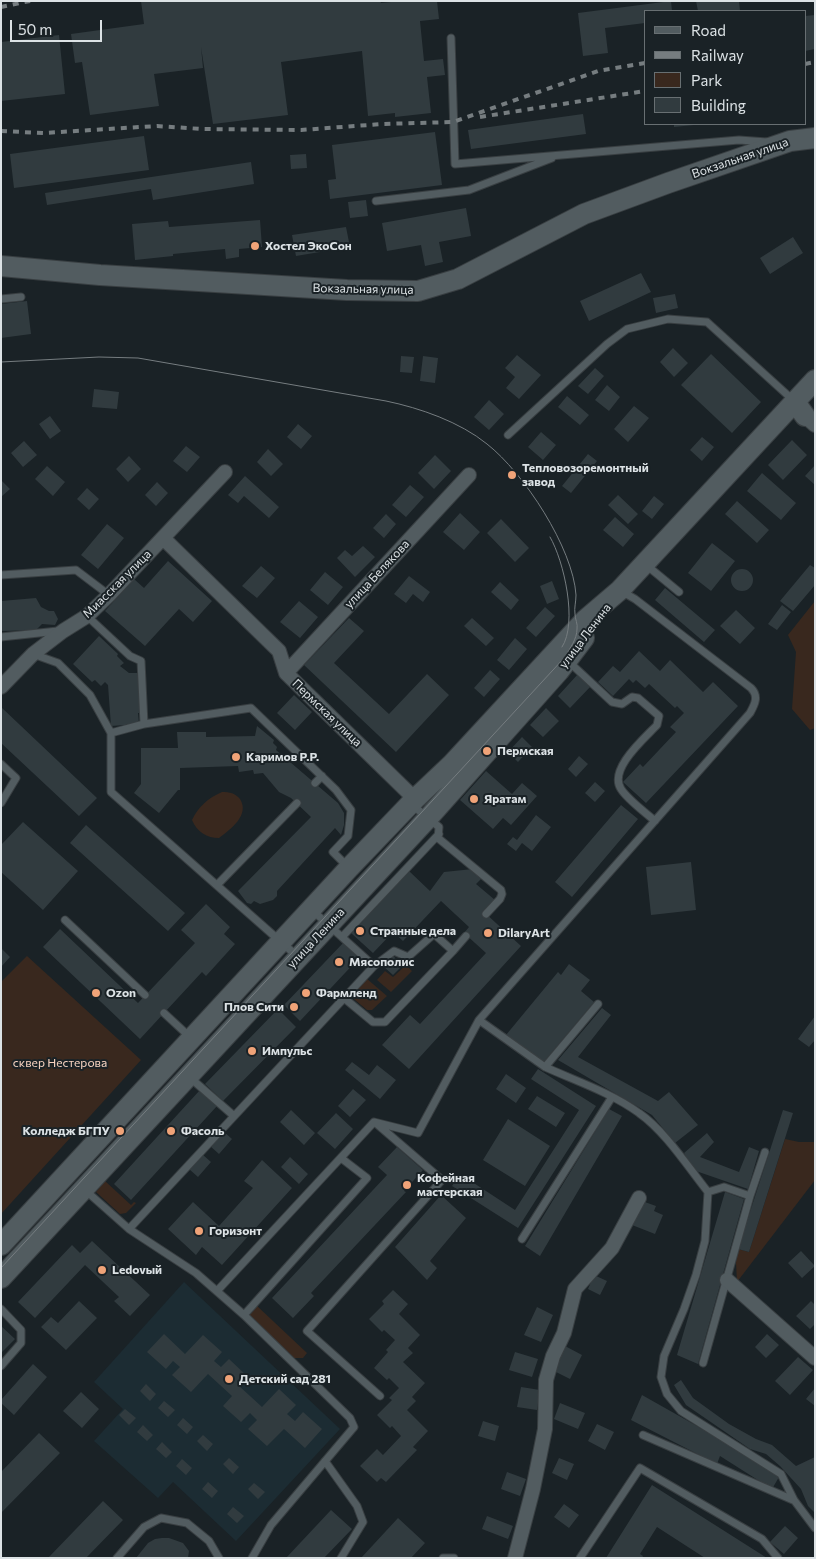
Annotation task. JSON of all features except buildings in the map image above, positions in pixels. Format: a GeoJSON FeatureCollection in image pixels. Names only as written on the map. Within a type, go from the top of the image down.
{"type":"FeatureCollection","features":[{"type":"Feature","properties":{"kind":"street","name":"Вокзальная улица"},"geometry":{"type":"LineString","coordinates":[[1,266],[100,275],[348,290],[418,291],[458,279],[584,214],[668,182],[790,140],[815,138]]}},
{"type":"Feature","properties":{"kind":"street","name":"улица Ленина"},"geometry":{"type":"LineString","coordinates":[[1,1278],[298,957],[335,931],[433,826],[567,661],[620,590],[644,564],[805,414],[815,380]]}},
{"type":"Feature","properties":{"kind":"street","name":"Миасская улица"},"geometry":{"type":"LineString","coordinates":[[1,688],[33,654],[87,616],[109,595],[225,472]]}},
{"type":"Feature","properties":{"kind":"street","name":"улица Белякова"},"geometry":{"type":"LineString","coordinates":[[286,673],[469,475]]}},
{"type":"Feature","properties":{"kind":"street","name":"Пермская улица"},"geometry":{"type":"LineString","coordinates":[[163,538],[279,650],[286,673],[413,802]]}},
{"type":"Feature","properties":{"kind":"street","name":"улица Ленина"},"geometry":{"type":"LineString","coordinates":[[1,1245],[349,868],[452,764],[586,619],[620,590]]}},
{"type":"Feature","properties":{"kind":"street"},"geometry":{"type":"LineString","coordinates":[[66,1174],[83,1188]]}},
{"type":"Feature","properties":{"kind":"street"},"geometry":{"type":"LineString","coordinates":[[515,1558],[533,1489],[545,1429],[546,1380],[553,1356],[564,1333],[575,1289],[612,1248],[639,1198]]}},
{"type":"Feature","properties":{"kind":"street"},"geometry":{"type":"LineString","coordinates":[[726,1280],[815,1358]]}},
{"type":"Feature","properties":{"kind":"lane"},"geometry":{"type":"LineString","coordinates":[[451,38],[455,164],[739,140],[763,142],[790,140]]}},
{"type":"Feature","properties":{"kind":"lane"},"geometry":{"type":"LineString","coordinates":[[376,201],[469,190],[559,155]]}},
{"type":"Feature","properties":{"kind":"lane"},"geometry":{"type":"LineString","coordinates":[[1,298],[21,297]]}},
{"type":"Feature","properties":{"kind":"lane"},"geometry":{"type":"LineString","coordinates":[[508,435],[607,344],[627,329],[668,320],[707,322],[805,414]]}},
{"type":"Feature","properties":{"kind":"lane"},"geometry":{"type":"LineString","coordinates":[[644,564],[679,592]]}},
{"type":"Feature","properties":{"kind":"lane"},"geometry":{"type":"LineString","coordinates":[[1,575],[76,570],[109,595]]}},
{"type":"Feature","properties":{"kind":"lane"},"geometry":{"type":"LineString","coordinates":[[374,1122],[418,1133],[479,1020],[750,713],[756,694],[751,688],[635,599],[620,590]]}},
{"type":"Feature","properties":{"kind":"lane"},"geometry":{"type":"LineString","coordinates":[[87,616],[130,656],[141,661],[144,724]]}},
{"type":"Feature","properties":{"kind":"lane"},"geometry":{"type":"LineString","coordinates":[[1,637],[64,631]]}},
{"type":"Feature","properties":{"kind":"lane"},"geometry":{"type":"LineString","coordinates":[[33,654],[58,663],[90,695],[111,733],[111,792],[298,957]]}},
{"type":"Feature","properties":{"kind":"lane"},"geometry":{"type":"LineString","coordinates":[[567,661],[612,702],[622,704],[632,697],[638,698],[659,716],[657,725],[623,762],[618,776],[622,790],[655,821]]}},
{"type":"Feature","properties":{"kind":"lane"},"geometry":{"type":"LineString","coordinates":[[111,733],[144,724],[251,708],[336,790],[351,810],[348,836],[334,852],[349,868]]}},
{"type":"Feature","properties":{"kind":"lane"},"geometry":{"type":"LineString","coordinates":[[1,764],[16,778],[1,803]]}},
{"type":"Feature","properties":{"kind":"lane"},"geometry":{"type":"LineString","coordinates":[[315,783],[322,776]]}},
{"type":"Feature","properties":{"kind":"lane"},"geometry":{"type":"LineString","coordinates":[[413,802],[433,826],[438,838],[501,890],[500,899],[486,914]]}},
{"type":"Feature","properties":{"kind":"lane"},"geometry":{"type":"LineString","coordinates":[[217,885],[297,803]]}},
{"type":"Feature","properties":{"kind":"lane"},"geometry":{"type":"LineString","coordinates":[[311,909],[374,966]]}},
{"type":"Feature","properties":{"kind":"lane"},"geometry":{"type":"LineString","coordinates":[[65,920],[145,995]]}},
{"type":"Feature","properties":{"kind":"lane"},"geometry":{"type":"LineString","coordinates":[[129,1229],[374,966],[394,951],[408,956],[434,934],[453,951]]}},
{"type":"Feature","properties":{"kind":"lane"},"geometry":{"type":"LineString","coordinates":[[344,998],[373,1022],[385,1022],[466,936]]}},
{"type":"Feature","properties":{"kind":"lane"},"geometry":{"type":"LineString","coordinates":[[545,1068],[598,1004]]}},
{"type":"Feature","properties":{"kind":"lane"},"geometry":{"type":"LineString","coordinates":[[164,1013],[191,1038]]}},
{"type":"Feature","properties":{"kind":"lane"},"geometry":{"type":"LineString","coordinates":[[479,1020],[545,1068],[612,1097],[639,1113],[658,1129],[708,1192],[705,1241],[684,1309],[664,1356],[661,1377],[667,1394],[681,1411],[781,1474],[794,1500],[815,1528]]}},
{"type":"Feature","properties":{"kind":"lane"},"geometry":{"type":"LineString","coordinates":[[195,1082],[234,1116]]}},
{"type":"Feature","properties":{"kind":"lane"},"geometry":{"type":"LineString","coordinates":[[522,1239],[612,1097]]}},
{"type":"Feature","properties":{"kind":"lane"},"geometry":{"type":"LineString","coordinates":[[217,1292],[374,1122]]}},
{"type":"Feature","properties":{"kind":"lane"},"geometry":{"type":"LineString","coordinates":[[374,1122],[442,1180],[307,1330],[380,1396]]}},
{"type":"Feature","properties":{"kind":"lane"},"geometry":{"type":"LineString","coordinates":[[703,1363],[750,1196],[765,1152]]}},
{"type":"Feature","properties":{"kind":"lane"},"geometry":{"type":"LineString","coordinates":[[244,1315],[367,1178],[341,1158]]}},
{"type":"Feature","properties":{"kind":"lane"},"geometry":{"type":"LineString","coordinates":[[708,1192],[724,1187],[750,1196]]}},
{"type":"Feature","properties":{"kind":"lane"},"geometry":{"type":"LineString","coordinates":[[83,1188],[129,1229],[196,1273],[244,1315],[350,1418],[354,1427],[271,1526],[252,1558]]}},
{"type":"Feature","properties":{"kind":"lane"},"geometry":{"type":"LineString","coordinates":[[1,1310],[21,1330],[21,1343],[1,1366]]}},
{"type":"Feature","properties":{"kind":"lane"},"geometry":{"type":"LineString","coordinates":[[643,1435],[794,1500]]}},
{"type":"Feature","properties":{"kind":"lane"},"geometry":{"type":"LineString","coordinates":[[325,1461],[357,1506],[363,1522],[341,1558]]}},
{"type":"Feature","properties":{"kind":"lane"},"geometry":{"type":"LineString","coordinates":[[580,1558],[640,1468],[762,1539],[778,1558]]}},
{"type":"Feature","properties":{"kind":"lane"},"geometry":{"type":"LineString","coordinates":[[118,1558],[144,1528],[160,1518],[187,1523],[209,1541],[219,1558]]}},
{"type":"Feature","properties":{"kind":"lane"},"geometry":{"type":"LineString","coordinates":[[443,1558],[454,1558]]}},
{"type":"Feature","properties":{"kind":"shaded area"},"geometry":{"type":"Polygon","coordinates":[[[184,1282],[340,1429],[236,1541],[173,1482],[158,1498],[94,1441],[123,1409],[94,1382],[184,1282]]]}},
{"type":"Feature","properties":{"kind":"green space"},"geometry":{"type":"Polygon","coordinates":[[[815,601],[815,728],[810,730],[792,709],[796,652],[788,635],[815,601]]]}},
{"type":"Feature","properties":{"kind":"green space"},"geometry":{"type":"Polygon","coordinates":[[[222,792],[232,793],[238,797],[243,811],[238,821],[219,838],[210,837],[203,834],[192,820],[204,803],[222,792]]]}},
{"type":"Feature","properties":{"kind":"green space","name":"сквер Нестерова"},"geometry":{"type":"Polygon","coordinates":[[[27,956],[141,1060],[1,1214],[1,982],[27,956]]]}},
{"type":"Feature","properties":{"kind":"green space"},"geometry":{"type":"Polygon","coordinates":[[[406,965],[412,971],[391,992],[377,980],[385,971],[393,977],[406,965]]]}},
{"type":"Feature","properties":{"kind":"green space"},"geometry":{"type":"Polygon","coordinates":[[[366,978],[387,996],[372,1010],[367,1010],[349,995],[366,978]]]}},
{"type":"Feature","properties":{"kind":"green space"},"geometry":{"type":"Polygon","coordinates":[[[785,1139],[799,1142],[815,1142],[815,1180],[737,1282],[736,1262],[738,1249],[749,1252],[785,1139]]]}},
{"type":"Feature","properties":{"kind":"green space"},"geometry":{"type":"Polygon","coordinates":[[[105,1181],[131,1205],[134,1202],[136,1203],[126,1213],[120,1214],[96,1192],[105,1181]]]}},
{"type":"Feature","properties":{"kind":"green space"},"geometry":{"type":"Polygon","coordinates":[[[256,1305],[307,1353],[303,1358],[292,1358],[247,1315],[256,1305]]]}},
{"type":"Feature","properties":{"kind":"tram line"},"geometry":{"type":"LineString","coordinates":[[1,362],[99,357],[138,358],[386,401],[439,417],[465,429],[487,444],[516,473],[531,492],[556,534],[573,576],[576,595],[575,612],[577,627],[575,640],[565,657],[1,1268]]}},
{"type":"Feature","properties":{"kind":"tram line"},"geometry":{"type":"LineString","coordinates":[[550,537],[560,561],[569,608],[567,636],[562,647]]}},
{"type":"Feature","properties":{"kind":"railway"},"geometry":{"type":"LineString","coordinates":[[1,7],[30,1]]}},
{"type":"Feature","properties":{"kind":"railway"},"geometry":{"type":"LineString","coordinates":[[806,64],[815,62]]}},
{"type":"Feature","properties":{"kind":"railway"},"geometry":{"type":"LineString","coordinates":[[1,131],[43,133],[157,126],[202,129],[301,130],[382,124],[453,122],[598,71],[644,63]]}},
{"type":"Feature","properties":{"kind":"railway"},"geometry":{"type":"LineString","coordinates":[[480,117],[644,91]]}},
{"type":"Feature","properties":{"kind":"place","name":"Хостел ЭкоСон"},"geometry":{"type":"Point","coordinates":[255,246]}},
{"type":"Feature","properties":{"kind":"place","name":"Тепловозоремонтный завод"},"geometry":{"type":"Point","coordinates":[512,475]}},
{"type":"Feature","properties":{"kind":"place","name":"Пермская"},"geometry":{"type":"Point","coordinates":[487,751]}},
{"type":"Feature","properties":{"kind":"place","name":"Каримов Р.Р."},"geometry":{"type":"Point","coordinates":[236,757]}},
{"type":"Feature","properties":{"kind":"place","name":"Яратам"},"geometry":{"type":"Point","coordinates":[474,799]}},
{"type":"Feature","properties":{"kind":"place","name":"Странные дела"},"geometry":{"type":"Point","coordinates":[360,931]}},
{"type":"Feature","properties":{"kind":"place","name":"DilaryArt"},"geometry":{"type":"Point","coordinates":[488,933]}},
{"type":"Feature","properties":{"kind":"place","name":"Мясополис"},"geometry":{"type":"Point","coordinates":[339,962]}},
{"type":"Feature","properties":{"kind":"place","name":"Ozon"},"geometry":{"type":"Point","coordinates":[96,993]}},
{"type":"Feature","properties":{"kind":"place","name":"Фармленд"},"geometry":{"type":"Point","coordinates":[306,993]}},
{"type":"Feature","properties":{"kind":"place","name":"Плов Сити"},"geometry":{"type":"Point","coordinates":[294,1007]}},
{"type":"Feature","properties":{"kind":"place","name":"Импульс"},"geometry":{"type":"Point","coordinates":[252,1051]}},
{"type":"Feature","properties":{"kind":"place","name":"Колледж БГПУ"},"geometry":{"type":"Point","coordinates":[120,1131]}},
{"type":"Feature","properties":{"kind":"place","name":"Фасоль"},"geometry":{"type":"Point","coordinates":[171,1131]}},
{"type":"Feature","properties":{"kind":"place","name":"Кофейная мастерская"},"geometry":{"type":"Point","coordinates":[407,1185]}},
{"type":"Feature","properties":{"kind":"place","name":"Горизонт"},"geometry":{"type":"Point","coordinates":[199,1231]}},
{"type":"Feature","properties":{"kind":"place","name":"Ledovый"},"geometry":{"type":"Point","coordinates":[102,1270]}},
{"type":"Feature","properties":{"kind":"place","name":"Детский сад 281"},"geometry":{"type":"Point","coordinates":[229,1379]}}]}
